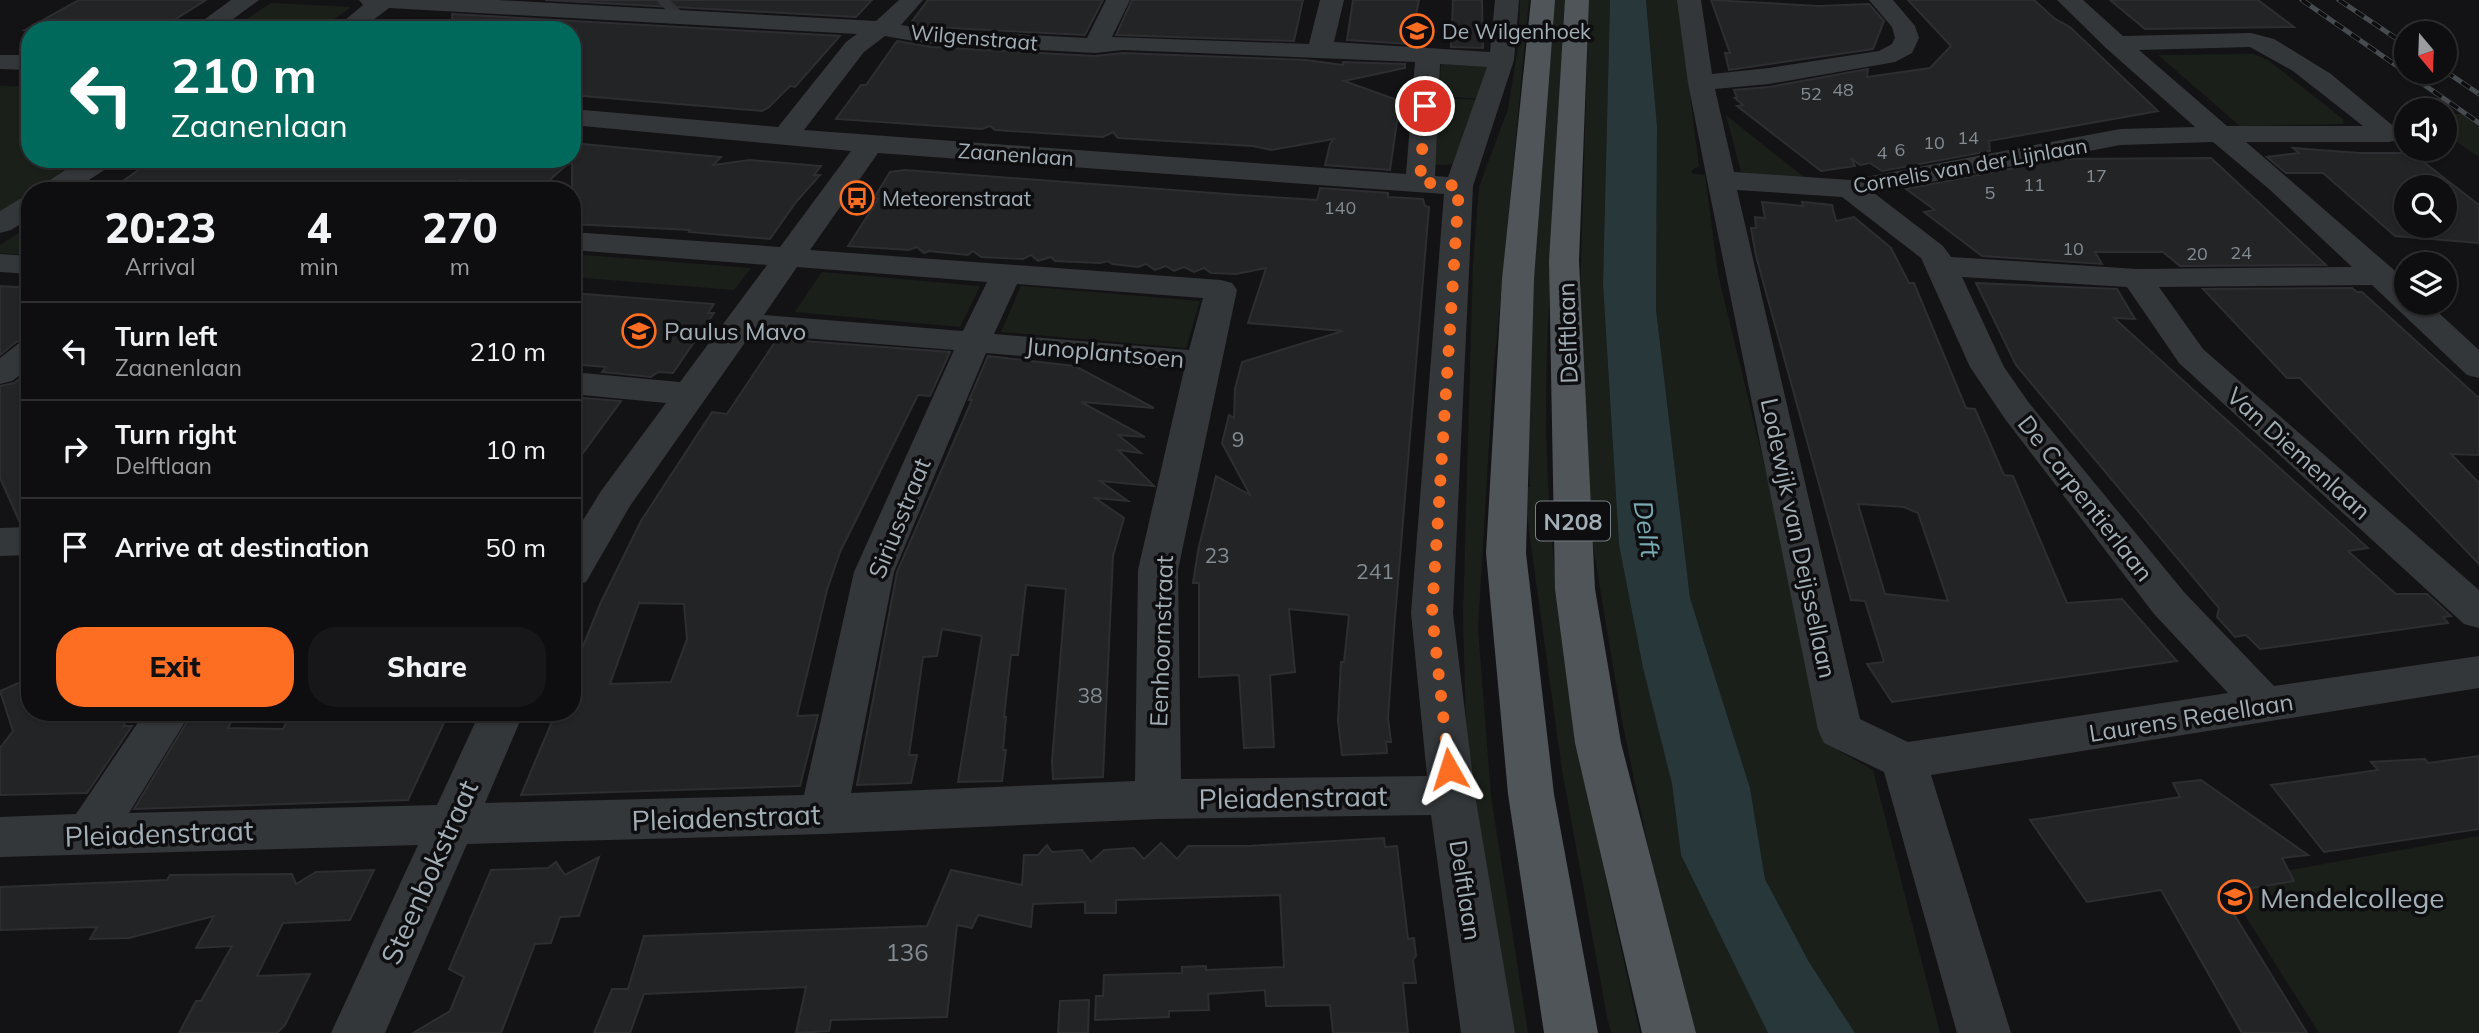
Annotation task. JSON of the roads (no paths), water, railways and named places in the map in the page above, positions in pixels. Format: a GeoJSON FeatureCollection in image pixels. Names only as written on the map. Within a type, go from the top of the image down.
{"type":"FeatureCollection","features":[{"type":"Feature","properties":{"kind":"main road","name":"Delftlaan"},"geometry":{"type":"LineString","coordinates":[[1543,0],[1518,279],[1506,553],[1531,794],[1571,1033]]}},
{"type":"Feature","properties":{"kind":"main road","name":"Delftlaan"},"geometry":{"type":"LineString","coordinates":[[1577,0],[1564,261],[1575,589],[1598,743],[1669,1033]]}},
{"type":"Feature","properties":{"kind":"street"},"geometry":{"type":"LineString","coordinates":[[216,21],[247,0]]}},
{"type":"Feature","properties":{"kind":"street","name":"Wilgenstraat"},"geometry":{"type":"LineString","coordinates":[[371,0],[668,7],[878,28],[932,37],[1095,46],[1123,43],[1312,51],[1320,49],[1502,60]]}},
{"type":"Feature","properties":{"kind":"street"},"geometry":{"type":"LineString","coordinates":[[785,136],[855,47],[900,14],[911,0]]}},
{"type":"Feature","properties":{"kind":"street"},"geometry":{"type":"LineString","coordinates":[[1095,46],[1118,0]]}},
{"type":"Feature","properties":{"kind":"street"},"geometry":{"type":"LineString","coordinates":[[1320,49],[1332,0]]}},
{"type":"Feature","properties":{"kind":"street","name":"Delftlaan"},"geometry":{"type":"LineString","coordinates":[[1488,1033],[1452,795],[1432,613],[1459,186],[1502,60],[1507,0]]}},
{"type":"Feature","properties":{"kind":"street","name":"Lodewijk van Deijssellaan"},"geometry":{"type":"LineString","coordinates":[[1689,0],[1701,83],[1721,180],[1840,730],[1904,761]]}},
{"type":"Feature","properties":{"kind":"street"},"geometry":{"type":"LineString","coordinates":[[1701,83],[1769,76],[1886,57],[1903,48],[1908,38],[1903,26],[1881,0]]}},
{"type":"Feature","properties":{"kind":"street"},"geometry":{"type":"LineString","coordinates":[[2069,0],[2394,288]]}},
{"type":"Feature","properties":{"kind":"street"},"geometry":{"type":"LineString","coordinates":[[357,21],[383,1]]}},
{"type":"Feature","properties":{"kind":"street","name":"Cornelis van der Lijnlaan"},"geometry":{"type":"LineString","coordinates":[[1721,180],[1850,189],[2120,137],[2389,134],[2306,70],[2265,43],[2251,40],[2115,43]]}},
{"type":"Feature","properties":{"kind":"street"},"geometry":{"type":"LineString","coordinates":[[1420,182],[1428,56]]}},
{"type":"Feature","properties":{"kind":"street"},"geometry":{"type":"LineString","coordinates":[[0,62],[21,63]]}},
{"type":"Feature","properties":{"kind":"street"},"geometry":{"type":"LineString","coordinates":[[0,76],[21,77]]}},
{"type":"Feature","properties":{"kind":"street","name":"Zaanenlaan"},"geometry":{"type":"LineString","coordinates":[[581,118],[870,144],[1459,186]]}},
{"type":"Feature","properties":{"kind":"street"},"geometry":{"type":"LineString","coordinates":[[581,557],[614,500],[870,144]]}},
{"type":"Feature","properties":{"kind":"street"},"geometry":{"type":"LineString","coordinates":[[66,182],[88,168]]}},
{"type":"Feature","properties":{"kind":"street"},"geometry":{"type":"LineString","coordinates":[[1850,189],[1932,253],[1942,266],[2137,278],[2382,276]]}},
{"type":"Feature","properties":{"kind":"street"},"geometry":{"type":"LineString","coordinates":[[0,224],[21,211]]}},
{"type":"Feature","properties":{"kind":"street","name":"Junoplantsoen"},"geometry":{"type":"LineString","coordinates":[[581,242],[1221,290],[1203,361],[975,340],[741,323]]}},
{"type":"Feature","properties":{"kind":"street"},"geometry":{"type":"LineString","coordinates":[[0,263],[21,264]]}},
{"type":"Feature","properties":{"kind":"street","name":"De Carpentierlaan"},"geometry":{"type":"LineString","coordinates":[[1942,266],[1987,367],[2017,411],[2169,603],[2266,706]]}},
{"type":"Feature","properties":{"kind":"street","name":"Siriusstraat"},"geometry":{"type":"LineString","coordinates":[[823,814],[874,572],[1006,275]]}},
{"type":"Feature","properties":{"kind":"street","name":"Van Diemenlaan"},"geometry":{"type":"LineString","coordinates":[[2137,278],[2191,356],[2479,613]]}},
{"type":"Feature","properties":{"kind":"street"},"geometry":{"type":"LineString","coordinates":[[2423,315],[2479,368]]}},
{"type":"Feature","properties":{"kind":"street"},"geometry":{"type":"LineString","coordinates":[[0,373],[21,358]]}},
{"type":"Feature","properties":{"kind":"street","name":"Eenhoornstraat"},"geometry":{"type":"LineString","coordinates":[[1158,799],[1158,570],[1203,361]]}},
{"type":"Feature","properties":{"kind":"street"},"geometry":{"type":"LineString","coordinates":[[581,384],[690,394]]}},
{"type":"Feature","properties":{"kind":"street"},"geometry":{"type":"LineString","coordinates":[[0,542],[21,541]]}},
{"type":"Feature","properties":{"kind":"street","name":"Laurens Reaellaan"},"geometry":{"type":"LineString","coordinates":[[1904,761],[2479,672]]}},
{"type":"Feature","properties":{"kind":"street"},"geometry":{"type":"LineString","coordinates":[[89,835],[163,721]]}},
{"type":"Feature","properties":{"kind":"street","name":"Steenbokstraat"},"geometry":{"type":"LineString","coordinates":[[358,1033],[498,721]]}},
{"type":"Feature","properties":{"kind":"street"},"geometry":{"type":"LineString","coordinates":[[1904,761],[1984,1033]]}},
{"type":"Feature","properties":{"kind":"street","name":"Pleiadenstraat"},"geometry":{"type":"LineString","coordinates":[[0,838],[823,814],[1158,799],[1452,795]]}},
{"type":"Feature","properties":{"kind":"water","name":"Delft"},"geometry":{"type":"Polygon","coordinates":[[[1610,0],[1646,0],[1657,126],[1656,309],[1690,598],[1750,788],[1765,879],[1809,962],[1855,1033],[1768,1033],[1681,855],[1672,784],[1643,668],[1619,545],[1603,284],[1610,0]]]}},
{"type":"Feature","properties":{"kind":"tunnel"},"geometry":{"type":"LineString","coordinates":[[666,10],[673,3]]}},
{"type":"Feature","properties":{"kind":"railway"},"geometry":{"type":"LineString","coordinates":[[2302,0],[2479,123]]}},
{"type":"Feature","properties":{"kind":"railway"},"geometry":{"type":"LineString","coordinates":[[2339,0],[2394,37]]}},
{"type":"Feature","properties":{"kind":"railway"},"geometry":{"type":"LineString","coordinates":[[2457,79],[2479,94]]}},
{"type":"Feature","properties":{"kind":"place","name":"De Wilgenhoek"},"geometry":{"type":"Point","coordinates":[1417,31]}},
{"type":"Feature","properties":{"kind":"place","name":"Meteorenstraat"},"geometry":{"type":"Point","coordinates":[857,198]}},
{"type":"Feature","properties":{"kind":"place","name":"Paulus Mavo"},"geometry":{"type":"Point","coordinates":[639,331]}},
{"type":"Feature","properties":{"kind":"place","name":"Mendelcollege"},"geometry":{"type":"Point","coordinates":[2235,897]}}]}
